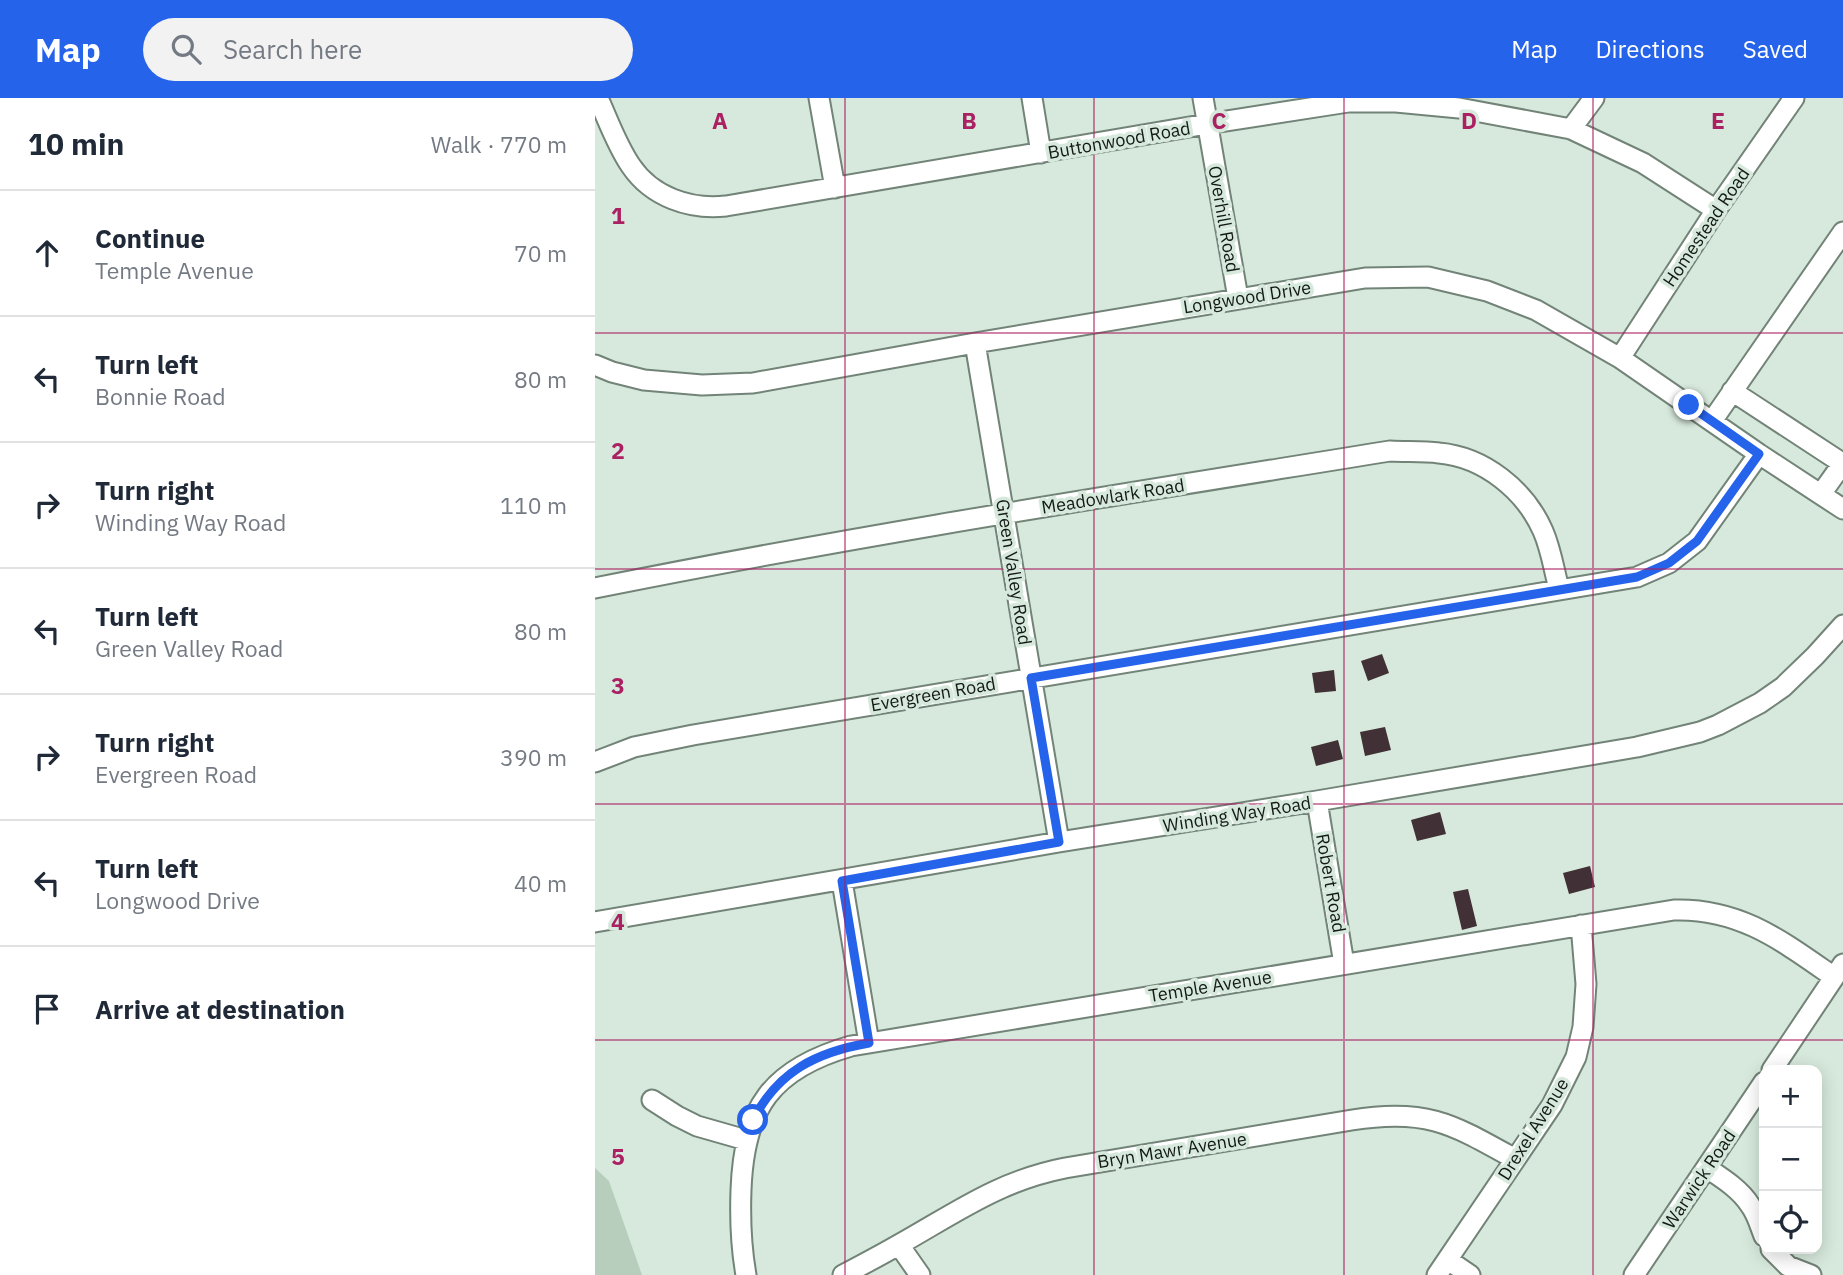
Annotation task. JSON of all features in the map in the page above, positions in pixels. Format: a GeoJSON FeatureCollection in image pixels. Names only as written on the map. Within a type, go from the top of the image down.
{"type":"FeatureCollection","features":[{"type":"Feature","properties":{"kind":"street","name":"Buttonwood Road"},"geometry":{"type":"LineString","coordinates":[[598,98],[631,166],[648,184],[671,199],[711,208],[1347,102],[1396,102],[1459,108],[1571,129],[1643,163],[1716,210]]}},
{"type":"Feature","properties":{"kind":"street"},"geometry":{"type":"LineString","coordinates":[[819,98],[835,188]]}},
{"type":"Feature","properties":{"kind":"street"},"geometry":{"type":"LineString","coordinates":[[1032,98],[1041,153]]}},
{"type":"Feature","properties":{"kind":"street","name":"Overhill Road"},"geometry":{"type":"LineString","coordinates":[[1203,98],[1238,298]]}},
{"type":"Feature","properties":{"kind":"street"},"geometry":{"type":"LineString","coordinates":[[1571,129],[1594,98]]}},
{"type":"Feature","properties":{"kind":"street","name":"Homestead Road"},"geometry":{"type":"LineString","coordinates":[[1620,358],[1716,210],[1794,98]]}},
{"type":"Feature","properties":{"kind":"street"},"geometry":{"type":"LineString","coordinates":[[1712,421],[1843,232]]}},
{"type":"Feature","properties":{"kind":"street","name":"Longwood Drive"},"geometry":{"type":"LineString","coordinates":[[595,365],[645,380],[702,385],[753,383],[1364,278],[1428,277],[1487,291],[1536,310],[1620,358],[1843,509]]}},
{"type":"Feature","properties":{"kind":"street","name":"Green Valley Road"},"geometry":{"type":"LineString","coordinates":[[975,343],[1059,842]]}},
{"type":"Feature","properties":{"kind":"street"},"geometry":{"type":"LineString","coordinates":[[1732,391],[1843,463],[1821,494]]}},
{"type":"Feature","properties":{"kind":"street","name":"Meadowlark Road"},"geometry":{"type":"LineString","coordinates":[[595,589],[729,561],[1004,513],[1390,451],[1441,453],[1468,459],[1501,477],[1525,501],[1543,532],[1559,589]]}},
{"type":"Feature","properties":{"kind":"street","name":"Evergreen Road"},"geometry":{"type":"LineString","coordinates":[[595,762],[634,747],[693,735],[1637,577],[1669,563],[1697,541],[1759,454]]}},
{"type":"Feature","properties":{"kind":"street","name":"Winding Way Road"},"geometry":{"type":"LineString","coordinates":[[595,922],[1637,747],[1700,732],[1771,696],[1815,656],[1843,625]]}},
{"type":"Feature","properties":{"kind":"street","name":"Robert Road"},"geometry":{"type":"LineString","coordinates":[[1317,802],[1344,964]]}},
{"type":"Feature","properties":{"kind":"street"},"geometry":{"type":"LineString","coordinates":[[842,881],[869,1043]]}},
{"type":"Feature","properties":{"kind":"street","name":"Temple Avenue"},"geometry":{"type":"LineString","coordinates":[[745,1275],[740,1207],[742,1166],[746,1140],[753,1120],[767,1096],[782,1080],[813,1059],[831,1052],[869,1043],[1658,912],[1687,910],[1714,913],[1764,930],[1839,970]]}},
{"type":"Feature","properties":{"kind":"street","name":"Drexel Avenue"},"geometry":{"type":"LineString","coordinates":[[1443,1267],[1552,1105],[1576,1057],[1585,1011],[1586,984],[1581,925]]}},
{"type":"Feature","properties":{"kind":"street"},"geometry":{"type":"LineString","coordinates":[[1775,1065],[1839,970]]}},
{"type":"Feature","properties":{"kind":"street","name":"Warwick Road"},"geometry":{"type":"LineString","coordinates":[[1634,1275],[1759,1090]]}},
{"type":"Feature","properties":{"kind":"street"},"geometry":{"type":"LineString","coordinates":[[653,1100],[687,1122],[746,1140]]}},
{"type":"Feature","properties":{"kind":"street","name":"Bryn Mawr Avenue"},"geometry":{"type":"LineString","coordinates":[[843,1275],[988,1193],[1041,1173],[1373,1117],[1407,1116],[1436,1120],[1468,1133],[1515,1159]]}},
{"type":"Feature","properties":{"kind":"street"},"geometry":{"type":"LineString","coordinates":[[1707,1168],[1747,1200],[1759,1223]]}},
{"type":"Feature","properties":{"kind":"street"},"geometry":{"type":"LineString","coordinates":[[899,1245],[920,1275]]}},
{"type":"Feature","properties":{"kind":"street"},"geometry":{"type":"LineString","coordinates":[[1775,1262],[1811,1275]]}},
{"type":"Feature","properties":{"kind":"street"},"geometry":{"type":"LineString","coordinates":[[1443,1267],[1470,1275]]}},
{"type":"Feature","properties":{"kind":"green space"},"geometry":{"type":"Polygon","coordinates":[[[595,1168],[609,1181],[642,1275],[595,1275],[595,1168]]]}},
{"type":"Feature","properties":{"kind":"building"},"geometry":{"type":"Polygon","coordinates":[[[1382,654],[1389,673],[1368,681],[1361,661],[1382,654]]]}},
{"type":"Feature","properties":{"kind":"building"},"geometry":{"type":"Polygon","coordinates":[[[1334,670],[1336,691],[1315,693],[1312,673],[1334,670]]]}},
{"type":"Feature","properties":{"kind":"building"},"geometry":{"type":"Polygon","coordinates":[[[1385,727],[1391,750],[1365,756],[1360,732],[1385,727]]]}},
{"type":"Feature","properties":{"kind":"building"},"geometry":{"type":"Polygon","coordinates":[[[1338,740],[1343,759],[1316,766],[1311,747],[1338,740]]]}},
{"type":"Feature","properties":{"kind":"building"},"geometry":{"type":"Polygon","coordinates":[[[1440,812],[1446,834],[1417,841],[1411,820],[1440,812]]]}},
{"type":"Feature","properties":{"kind":"building"},"geometry":{"type":"Polygon","coordinates":[[[1590,866],[1595,887],[1569,894],[1563,873],[1590,866]]]}},
{"type":"Feature","properties":{"kind":"building"},"geometry":{"type":"Polygon","coordinates":[[[1468,889],[1477,926],[1462,930],[1453,892],[1468,889]]]}},
{"type":"Feature","properties":{"kind":"route"},"geometry":{"type":"LineString","coordinates":[[753,1120],[774,1088],[803,1064],[831,1052],[869,1043],[842,881],[1059,842],[1031,678],[1637,577],[1669,563],[1697,541],[1759,454],[1689,405]]}}]}
